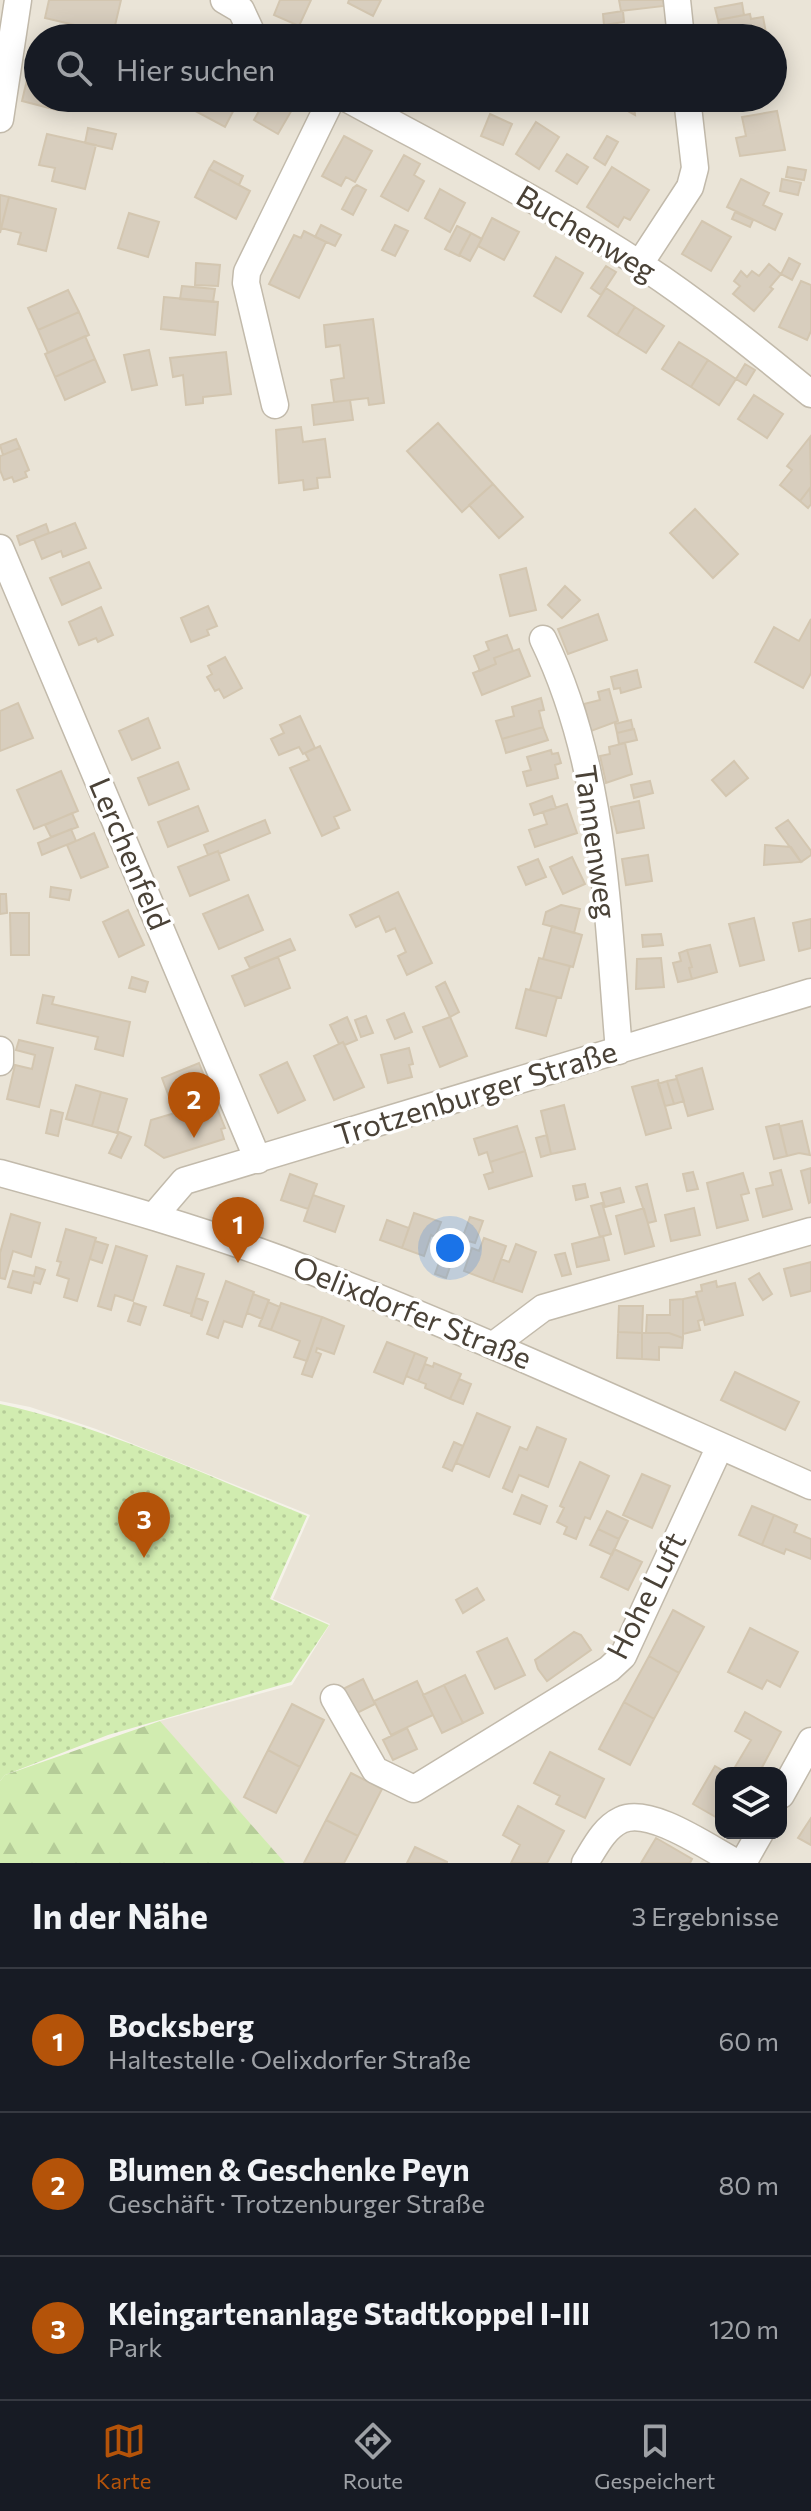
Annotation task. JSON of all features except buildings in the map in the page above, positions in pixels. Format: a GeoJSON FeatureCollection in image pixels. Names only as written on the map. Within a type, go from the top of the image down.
{"type":"FeatureCollection","features":[{"type":"Feature","properties":{"kind":"street"},"geometry":{"type":"LineString","coordinates":[[0,119],[18,0]]}},
{"type":"Feature","properties":{"kind":"street"},"geometry":{"type":"LineString","coordinates":[[224,0],[241,10],[248,24]]}},
{"type":"Feature","properties":{"kind":"street"},"geometry":{"type":"LineString","coordinates":[[677,0],[680,24]]}},
{"type":"Feature","properties":{"kind":"street"},"geometry":{"type":"LineString","coordinates":[[275,405],[246,283],[247,272],[325,112]]}},
{"type":"Feature","properties":{"kind":"street","name":"Buchenweg"},"geometry":{"type":"LineString","coordinates":[[371,112],[554,213],[639,265],[706,310],[811,394]]}},
{"type":"Feature","properties":{"kind":"street"},"geometry":{"type":"LineString","coordinates":[[639,265],[693,178],[695,168],[689,112]]}},
{"type":"Feature","properties":{"kind":"street","name":"Lerchenfeld"},"geometry":{"type":"LineString","coordinates":[[0,548],[258,1160]]}},
{"type":"Feature","properties":{"kind":"street","name":"Tannenweg"},"geometry":{"type":"LineString","coordinates":[[543,639],[568,700],[594,799],[619,1051]]}},
{"type":"Feature","properties":{"kind":"street","name":"Trotzenburger Straße"},"geometry":{"type":"LineString","coordinates":[[154,1216],[184,1181],[811,992]]}},
{"type":"Feature","properties":{"kind":"street"},"geometry":{"type":"LineString","coordinates":[[0,1050],[0,1062]]}},
{"type":"Feature","properties":{"kind":"street","name":"Oelixdorfer Straße"},"geometry":{"type":"LineString","coordinates":[[0,1173],[154,1216],[308,1270],[495,1344],[811,1486]]}},
{"type":"Feature","properties":{"kind":"street"},"geometry":{"type":"LineString","coordinates":[[495,1344],[543,1308],[811,1231]]}},
{"type":"Feature","properties":{"kind":"street","name":"Hohe Luft"},"geometry":{"type":"LineString","coordinates":[[334,1698],[375,1770],[414,1789],[617,1664],[720,1446]]}},
{"type":"Feature","properties":{"kind":"street"},"geometry":{"type":"LineString","coordinates":[[787,1784],[811,1741]]}},
{"type":"Feature","properties":{"kind":"street"},"geometry":{"type":"LineString","coordinates":[[585,1863],[610,1827],[633,1816],[657,1820],[737,1863]]}},
{"type":"Feature","properties":{"kind":"street"},"geometry":{"type":"LineString","coordinates":[[743,1863],[757,1839]]}},
{"type":"Feature","properties":{"kind":"shaded area"},"geometry":{"type":"Polygon","coordinates":[[[0,0],[811,0],[811,1863],[279,1863],[160,1721],[292,1685],[330,1624],[273,1599],[310,1515],[96,1429],[30,1407],[0,1401],[0,0]]]}},
{"type":"Feature","properties":{"kind":"green space"},"geometry":{"type":"Polygon","coordinates":[[[0,1404],[117,1439],[307,1516],[270,1599],[329,1625],[291,1682],[108,1735],[5,1775],[0,1781],[0,1404]]]}},
{"type":"Feature","properties":{"kind":"green space"},"geometry":{"type":"Polygon","coordinates":[[[160,1721],[285,1863],[0,1863],[0,1781],[5,1775],[160,1721]]]}},
{"type":"Feature","properties":{"kind":"place","name":"Blumen & Geschenke Peyn"},"geometry":{"type":"Point","coordinates":[194,1138]}},
{"type":"Feature","properties":{"kind":"place","name":"Bocksberg"},"geometry":{"type":"Point","coordinates":[238,1263]}},
{"type":"Feature","properties":{"kind":"place","name":"Kleingartenanlage Stadtkoppel I-III"},"geometry":{"type":"Point","coordinates":[144,1558]}}]}
